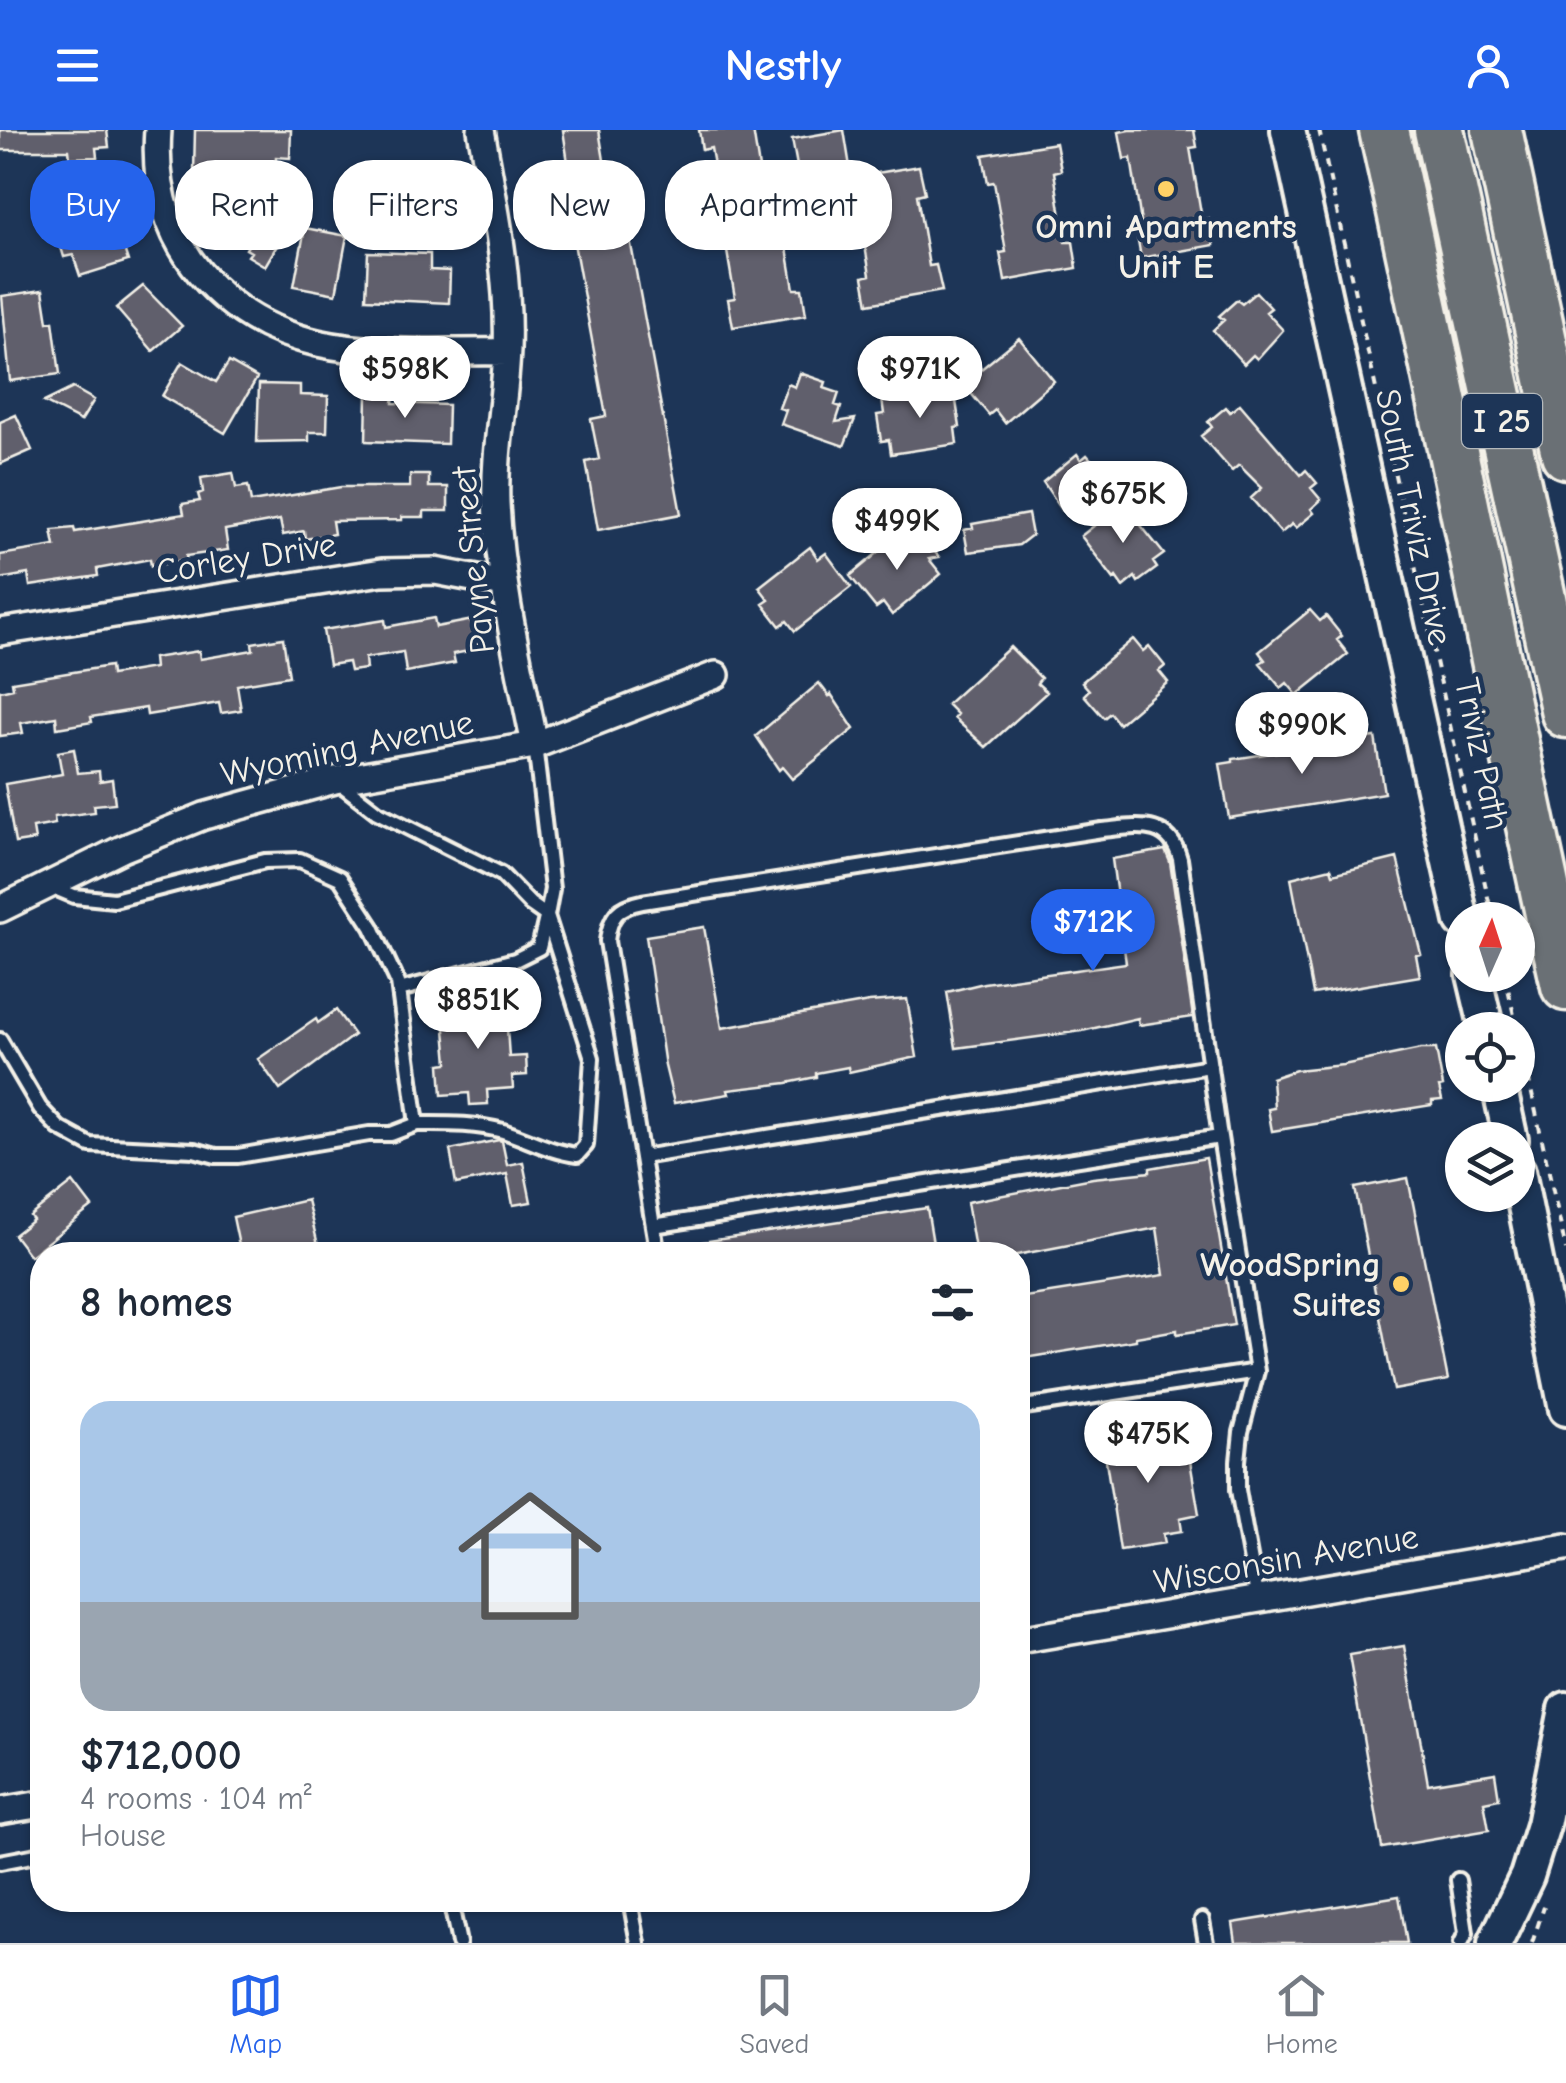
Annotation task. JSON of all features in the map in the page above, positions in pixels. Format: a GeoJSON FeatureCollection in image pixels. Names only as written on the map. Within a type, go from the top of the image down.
{"type":"FeatureCollection","features":[{"type":"Feature","properties":{"kind":"highway"},"geometry":{"type":"LineString","coordinates":[[1384,130],[1566,986]]}},
{"type":"Feature","properties":{"kind":"highway","name":"I 25"},"geometry":{"type":"LineString","coordinates":[[1439,130],[1566,713]]}},
{"type":"Feature","properties":{"kind":"highway","name":"I 25"},"geometry":{"type":"LineString","coordinates":[[1498,130],[1566,454]]}},
{"type":"Feature","properties":{"kind":"street"},"geometry":{"type":"LineString","coordinates":[[158,130],[158,180],[168,221],[189,260],[220,297],[258,323],[302,341],[362,350],[507,352]]}},
{"type":"Feature","properties":{"kind":"street","name":"Payne Street"},"geometry":{"type":"LineString","coordinates":[[481,130],[506,278],[507,352],[496,444],[496,504],[504,584],[535,744]]}},
{"type":"Feature","properties":{"kind":"street","name":"South Triviz Drive"},"geometry":{"type":"LineString","coordinates":[[1288,130],[1458,902]]}},
{"type":"Feature","properties":{"kind":"street","name":"Corley Drive"},"geometry":{"type":"LineString","coordinates":[[0,632],[382,572],[435,571],[504,584]]}},
{"type":"Feature","properties":{"kind":"street","name":"Wyoming Avenue"},"geometry":{"type":"LineString","coordinates":[[0,909],[122,849],[204,816],[335,780],[535,744],[716,675]]}},
{"type":"Feature","properties":{"kind":"street"},"geometry":{"type":"LineString","coordinates":[[1526,1212],[1566,1409]]}},
{"type":"Feature","properties":{"kind":"street","name":"Wisconsin Avenue"},"geometry":{"type":"LineString","coordinates":[[1030,1638],[1566,1547]]}},
{"type":"Feature","properties":{"kind":"street"},"geometry":{"type":"LineString","coordinates":[[1495,1943],[1514,1906],[1544,1826],[1566,1710]]}},
{"type":"Feature","properties":{"kind":"street"},"geometry":{"type":"LineString","coordinates":[[0,1812],[30,1806]]}},
{"type":"Feature","properties":{"kind":"street"},"geometry":{"type":"LineString","coordinates":[[1512,1943],[1514,1906]]}},
{"type":"Feature","properties":{"kind":"lane"},"geometry":{"type":"LineString","coordinates":[[399,990],[516,960],[539,948],[552,889],[535,744]]}},
{"type":"Feature","properties":{"kind":"lane"},"geometry":{"type":"LineString","coordinates":[[0,1040],[40,1108],[59,1128],[90,1145],[238,1156],[368,1134],[392,1134],[417,1124],[463,1124],[577,1155],[586,1144],[592,1058],[547,916],[501,874],[378,812],[335,780]]}},
{"type":"Feature","properties":{"kind":"lane"},"geometry":{"type":"LineString","coordinates":[[656,1242],[608,941],[609,924],[618,910],[642,902],[1102,830],[1156,830],[1176,845],[1180,860],[1258,1371],[1242,1432],[1238,1475],[1258,1601]]}},
{"type":"Feature","properties":{"kind":"lane"},"geometry":{"type":"LineString","coordinates":[[47,885],[74,896],[114,900],[265,861],[300,860],[340,878],[372,926],[399,990],[417,1124]]}},
{"type":"Feature","properties":{"kind":"lane"},"geometry":{"type":"LineString","coordinates":[[642,1157],[1210,1066]]}},
{"type":"Feature","properties":{"kind":"lane"},"geometry":{"type":"LineString","coordinates":[[653,1226],[1220,1137]]}},
{"type":"Feature","properties":{"kind":"lane"},"geometry":{"type":"LineString","coordinates":[[1030,1406],[1258,1371]]}},
{"type":"Feature","properties":{"kind":"lane"},"geometry":{"type":"LineString","coordinates":[[0,1862],[30,1856]]}},
{"type":"Feature","properties":{"kind":"lane"},"geometry":{"type":"LineString","coordinates":[[1458,1880],[1466,1933],[1461,1943]]}},
{"type":"Feature","properties":{"kind":"lane"},"geometry":{"type":"LineString","coordinates":[[453,1912],[459,1943]]}},
{"type":"Feature","properties":{"kind":"lane"},"geometry":{"type":"LineString","coordinates":[[632,1912],[638,1943]]}},
{"type":"Feature","properties":{"kind":"lane"},"geometry":{"type":"LineString","coordinates":[[1202,1920],[1206,1943]]}},
{"type":"Feature","properties":{"kind":"path","name":"Triviz Path"},"geometry":{"type":"LineString","coordinates":[[1318,130],[1489,902]]}},
{"type":"Feature","properties":{"kind":"path"},"geometry":{"type":"LineString","coordinates":[[1534,1102],[1566,1250]]}},
{"type":"Feature","properties":{"kind":"building"},"geometry":{"type":"Polygon","coordinates":[[[0,130],[107,130],[109,147],[96,148],[97,157],[70,158],[69,150],[0,150],[0,130]]]}},
{"type":"Feature","properties":{"kind":"building"},"geometry":{"type":"Polygon","coordinates":[[[195,130],[291,130],[290,158],[194,160],[195,130]]]}},
{"type":"Feature","properties":{"kind":"building"},"geometry":{"type":"Polygon","coordinates":[[[563,130],[599,130],[604,160],[568,160],[563,130]]]}},
{"type":"Feature","properties":{"kind":"building"},"geometry":{"type":"Polygon","coordinates":[[[699,130],[753,130],[758,160],[713,160],[711,148],[702,150],[699,130]]]}},
{"type":"Feature","properties":{"kind":"building"},"geometry":{"type":"Polygon","coordinates":[[[844,130],[849,160],[796,160],[792,139],[844,130]]]}},
{"type":"Feature","properties":{"kind":"building","name":"Omni Apartments Unit E"},"geometry":{"type":"Polygon","coordinates":[[[1194,130],[1197,147],[1190,148],[1202,219],[1209,219],[1214,245],[1141,258],[1136,230],[1142,229],[1131,158],[1124,159],[1119,132],[1194,130]]]}},
{"type":"Feature","properties":{"kind":"building"},"geometry":{"type":"Polygon","coordinates":[[[1056,143],[1061,170],[1054,172],[1065,242],[1073,242],[1077,268],[1005,281],[1000,253],[1006,252],[994,182],[988,183],[983,155],[1056,143]]]}},
{"type":"Feature","properties":{"kind":"building"},"geometry":{"type":"Polygon","coordinates":[[[919,166],[925,193],[917,195],[929,266],[936,265],[942,291],[868,304],[863,277],[870,275],[866,250],[892,250],[892,170],[919,166]]]}},
{"type":"Feature","properties":{"kind":"building"},"geometry":{"type":"Polygon","coordinates":[[[313,230],[333,233],[333,250],[344,250],[336,294],[294,286],[301,250],[313,250],[313,230]]]}},
{"type":"Feature","properties":{"kind":"building"},"geometry":{"type":"Polygon","coordinates":[[[62,250],[124,250],[128,261],[80,276],[73,255],[64,257],[62,250]]]}},
{"type":"Feature","properties":{"kind":"building"},"geometry":{"type":"Polygon","coordinates":[[[248,250],[274,250],[265,266],[248,256],[251,252],[248,250]]]}},
{"type":"Feature","properties":{"kind":"building"},"geometry":{"type":"Polygon","coordinates":[[[575,250],[632,250],[681,514],[598,530],[586,462],[599,459],[591,419],[606,416],[575,250]]]}},
{"type":"Feature","properties":{"kind":"building"},"geometry":{"type":"Polygon","coordinates":[[[727,250],[787,250],[794,289],[802,289],[806,315],[733,327],[728,299],[735,298],[727,250]]]}},
{"type":"Feature","properties":{"kind":"building"},"geometry":{"type":"Polygon","coordinates":[[[368,252],[430,254],[430,270],[450,271],[449,303],[366,299],[368,252]]]}},
{"type":"Feature","properties":{"kind":"building"},"geometry":{"type":"Polygon","coordinates":[[[143,286],[182,326],[153,351],[116,308],[143,286]]]}},
{"type":"Feature","properties":{"kind":"building"},"geometry":{"type":"Polygon","coordinates":[[[43,290],[48,322],[53,321],[60,374],[10,381],[2,296],[43,290]]]}},
{"type":"Feature","properties":{"kind":"building"},"geometry":{"type":"Polygon","coordinates":[[[1256,292],[1271,308],[1266,312],[1283,330],[1257,359],[1253,355],[1244,364],[1213,330],[1224,320],[1219,316],[1237,300],[1242,304],[1256,292]]]}},
{"type":"Feature","properties":{"kind":"building"},"geometry":{"type":"Polygon","coordinates":[[[1019,338],[1054,381],[1005,423],[995,410],[989,415],[963,384],[1019,338]]]}},
{"type":"Feature","properties":{"kind":"building"},"geometry":{"type":"Polygon","coordinates":[[[182,362],[216,382],[229,362],[257,378],[225,433],[162,396],[182,362]]]}},
{"type":"Feature","properties":{"kind":"building"},"geometry":{"type":"Polygon","coordinates":[[[800,373],[826,382],[824,388],[839,393],[835,405],[841,407],[836,422],[855,419],[844,446],[781,424],[786,410],[779,408],[788,384],[795,387],[800,373]]]}},
{"type":"Feature","properties":{"kind":"building"},"geometry":{"type":"Polygon","coordinates":[[[259,384],[300,385],[300,395],[328,396],[327,432],[309,432],[309,441],[257,442],[259,384]]]}},
{"type":"Feature","properties":{"kind":"building"},"geometry":{"type":"Polygon","coordinates":[[[73,388],[94,400],[81,421],[44,402],[73,388]]]}},
{"type":"Feature","properties":{"kind":"building"},"geometry":{"type":"Polygon","coordinates":[[[954,388],[960,427],[955,428],[957,444],[891,454],[889,440],[881,441],[877,415],[884,414],[882,399],[954,388]]]}},
{"type":"Feature","properties":{"kind":"building"},"geometry":{"type":"Polygon","coordinates":[[[367,394],[394,395],[393,403],[448,405],[447,444],[366,441],[367,394]]]}},
{"type":"Feature","properties":{"kind":"building"},"geometry":{"type":"Polygon","coordinates":[[[1240,404],[1301,475],[1306,470],[1317,483],[1311,488],[1321,500],[1311,509],[1314,513],[1296,528],[1292,524],[1281,533],[1251,498],[1262,488],[1239,465],[1232,471],[1201,436],[1212,427],[1208,422],[1226,407],[1230,412],[1240,404]]]}},
{"type":"Feature","properties":{"kind":"building"},"geometry":{"type":"Polygon","coordinates":[[[16,415],[32,450],[0,464],[0,422],[16,415]]]}},
{"type":"Feature","properties":{"kind":"building"},"geometry":{"type":"Polygon","coordinates":[[[1077,454],[1081,460],[1087,455],[1106,476],[1062,510],[1043,482],[1077,454]]]}},
{"type":"Feature","properties":{"kind":"building"},"geometry":{"type":"Polygon","coordinates":[[[233,473],[236,488],[248,486],[251,502],[341,487],[410,487],[410,475],[429,475],[429,487],[448,487],[448,511],[424,511],[424,517],[402,520],[332,521],[334,534],[305,539],[304,531],[283,535],[280,520],[225,530],[228,550],[186,556],[187,560],[151,566],[150,559],[97,569],[98,576],[30,586],[28,574],[0,579],[0,555],[55,546],[52,530],[74,528],[75,532],[184,514],[182,504],[200,501],[201,478],[233,473]]]}},
{"type":"Feature","properties":{"kind":"building"},"geometry":{"type":"Polygon","coordinates":[[[1123,503],[1164,554],[1153,562],[1157,568],[1123,587],[1081,536],[1123,503]]]}},
{"type":"Feature","properties":{"kind":"building"},"geometry":{"type":"Polygon","coordinates":[[[1028,514],[1032,535],[1019,545],[968,552],[964,530],[973,528],[972,524],[1028,514]]]}},
{"type":"Feature","properties":{"kind":"building"},"geometry":{"type":"Polygon","coordinates":[[[905,530],[915,543],[922,536],[939,557],[929,559],[941,574],[892,615],[883,603],[876,608],[850,576],[905,530]]]}},
{"type":"Feature","properties":{"kind":"building"},"geometry":{"type":"Polygon","coordinates":[[[810,547],[818,559],[826,553],[851,587],[795,631],[787,621],[780,626],[763,604],[769,600],[759,587],[810,547]]]}},
{"type":"Feature","properties":{"kind":"building"},"geometry":{"type":"Polygon","coordinates":[[[1310,610],[1320,621],[1326,616],[1342,636],[1337,640],[1348,654],[1297,695],[1287,683],[1281,688],[1260,663],[1265,660],[1259,652],[1310,610]]]}},
{"type":"Feature","properties":{"kind":"building"},"geometry":{"type":"Polygon","coordinates":[[[434,618],[436,627],[473,620],[479,649],[453,654],[455,663],[406,672],[403,652],[365,658],[366,669],[350,671],[348,662],[329,665],[323,630],[385,620],[386,627],[434,618]]]}},
{"type":"Feature","properties":{"kind":"building"},"geometry":{"type":"Polygon","coordinates":[[[283,638],[289,676],[237,685],[241,710],[221,713],[219,703],[147,715],[146,708],[91,717],[92,722],[57,728],[56,717],[21,723],[23,733],[0,736],[0,691],[13,688],[12,682],[110,666],[111,675],[154,668],[153,658],[199,651],[200,659],[253,650],[252,643],[283,638]]]}},
{"type":"Feature","properties":{"kind":"building"},"geometry":{"type":"Polygon","coordinates":[[[1133,639],[1143,651],[1149,646],[1165,666],[1159,671],[1168,682],[1119,724],[1110,713],[1104,718],[1084,695],[1089,690],[1082,682],[1133,639]]]}},
{"type":"Feature","properties":{"kind":"building"},"geometry":{"type":"Polygon","coordinates":[[[1010,647],[1041,678],[1037,683],[1047,692],[986,747],[954,718],[957,714],[947,704],[1010,647]]]}},
{"type":"Feature","properties":{"kind":"building"},"geometry":{"type":"Polygon","coordinates":[[[819,683],[854,729],[792,779],[782,767],[779,770],[756,736],[819,683]]]}},
{"type":"Feature","properties":{"kind":"building"},"geometry":{"type":"Polygon","coordinates":[[[1375,737],[1384,793],[1229,818],[1220,764],[1375,737]]]}},
{"type":"Feature","properties":{"kind":"building"},"geometry":{"type":"Polygon","coordinates":[[[74,749],[78,773],[99,771],[100,781],[112,779],[115,803],[94,805],[95,812],[54,817],[55,824],[33,828],[35,840],[15,843],[5,784],[62,774],[58,752],[74,749]]]}},
{"type":"Feature","properties":{"kind":"building"},"geometry":{"type":"Polygon","coordinates":[[[1165,850],[1193,1017],[1139,1025],[1138,1018],[1082,1031],[956,1048],[947,992],[1126,963],[1112,859],[1165,850]]]}},
{"type":"Feature","properties":{"kind":"building"},"geometry":{"type":"Polygon","coordinates":[[[1397,858],[1421,954],[1416,955],[1420,976],[1313,994],[1291,878],[1331,868],[1333,874],[1397,858]]]}},
{"type":"Feature","properties":{"kind":"building"},"geometry":{"type":"Polygon","coordinates":[[[704,927],[722,1028],[907,999],[917,1057],[849,1072],[848,1067],[816,1073],[816,1077],[728,1090],[729,1094],[674,1103],[646,936],[704,927]]]}},
{"type":"Feature","properties":{"kind":"building"},"geometry":{"type":"Polygon","coordinates":[[[505,1000],[509,1057],[526,1056],[527,1075],[512,1076],[513,1088],[487,1090],[488,1104],[470,1105],[469,1093],[442,1095],[440,1064],[448,1063],[443,1007],[505,1000]]]}},
{"type":"Feature","properties":{"kind":"building"},"geometry":{"type":"Polygon","coordinates":[[[336,1010],[354,1035],[280,1090],[258,1059],[316,1019],[318,1023],[336,1010]]]}},
{"type":"Feature","properties":{"kind":"building"},"geometry":{"type":"Polygon","coordinates":[[[1436,1049],[1442,1100],[1432,1101],[1432,1105],[1272,1131],[1268,1109],[1274,1108],[1272,1078],[1296,1070],[1436,1049]]]}},
{"type":"Feature","properties":{"kind":"building"},"geometry":{"type":"Polygon","coordinates":[[[499,1140],[507,1165],[523,1162],[531,1202],[513,1205],[507,1174],[456,1184],[450,1150],[499,1140]]]}},
{"type":"Feature","properties":{"kind":"building"},"geometry":{"type":"Polygon","coordinates":[[[1206,1158],[1234,1325],[1177,1334],[1177,1330],[1030,1357],[1030,1296],[1164,1275],[1157,1228],[1030,1252],[1030,1242],[974,1242],[967,1202],[1093,1178],[1150,1172],[1150,1168],[1206,1158]]]}},
{"type":"Feature","properties":{"kind":"building","name":"WoodSpring Suites"},"geometry":{"type":"Polygon","coordinates":[[[1408,1178],[1448,1380],[1394,1390],[1355,1188],[1408,1178]]]}},
{"type":"Feature","properties":{"kind":"building"},"geometry":{"type":"Polygon","coordinates":[[[73,1182],[92,1207],[48,1242],[30,1242],[30,1256],[14,1235],[33,1220],[30,1216],[73,1182]]]}},
{"type":"Feature","properties":{"kind":"building"},"geometry":{"type":"Polygon","coordinates":[[[307,1200],[317,1242],[238,1242],[233,1217],[307,1200]]]}},
{"type":"Feature","properties":{"kind":"building"},"geometry":{"type":"Polygon","coordinates":[[[927,1208],[933,1242],[702,1242],[927,1208]]]}},
{"type":"Feature","properties":{"kind":"building"},"geometry":{"type":"Polygon","coordinates":[[[1155,1427],[1158,1441],[1173,1438],[1175,1445],[1187,1443],[1199,1514],[1180,1518],[1182,1531],[1163,1534],[1165,1543],[1120,1550],[1102,1435],[1155,1427]]]}},
{"type":"Feature","properties":{"kind":"building"},"geometry":{"type":"Polygon","coordinates":[[[1404,1646],[1428,1784],[1495,1773],[1499,1799],[1484,1802],[1489,1830],[1382,1848],[1349,1655],[1404,1646]]]}},
{"type":"Feature","properties":{"kind":"building"},"geometry":{"type":"Polygon","coordinates":[[[1399,1896],[1407,1943],[1236,1943],[1233,1923],[1399,1896]]]}},
{"type":"Feature","properties":{"kind":"place","name":"Omni Apartments Unit E"},"geometry":{"type":"Point","coordinates":[1166,189]}},
{"type":"Feature","properties":{"kind":"place","name":"WoodSpring Suites"},"geometry":{"type":"Point","coordinates":[1401,1284]}}]}
